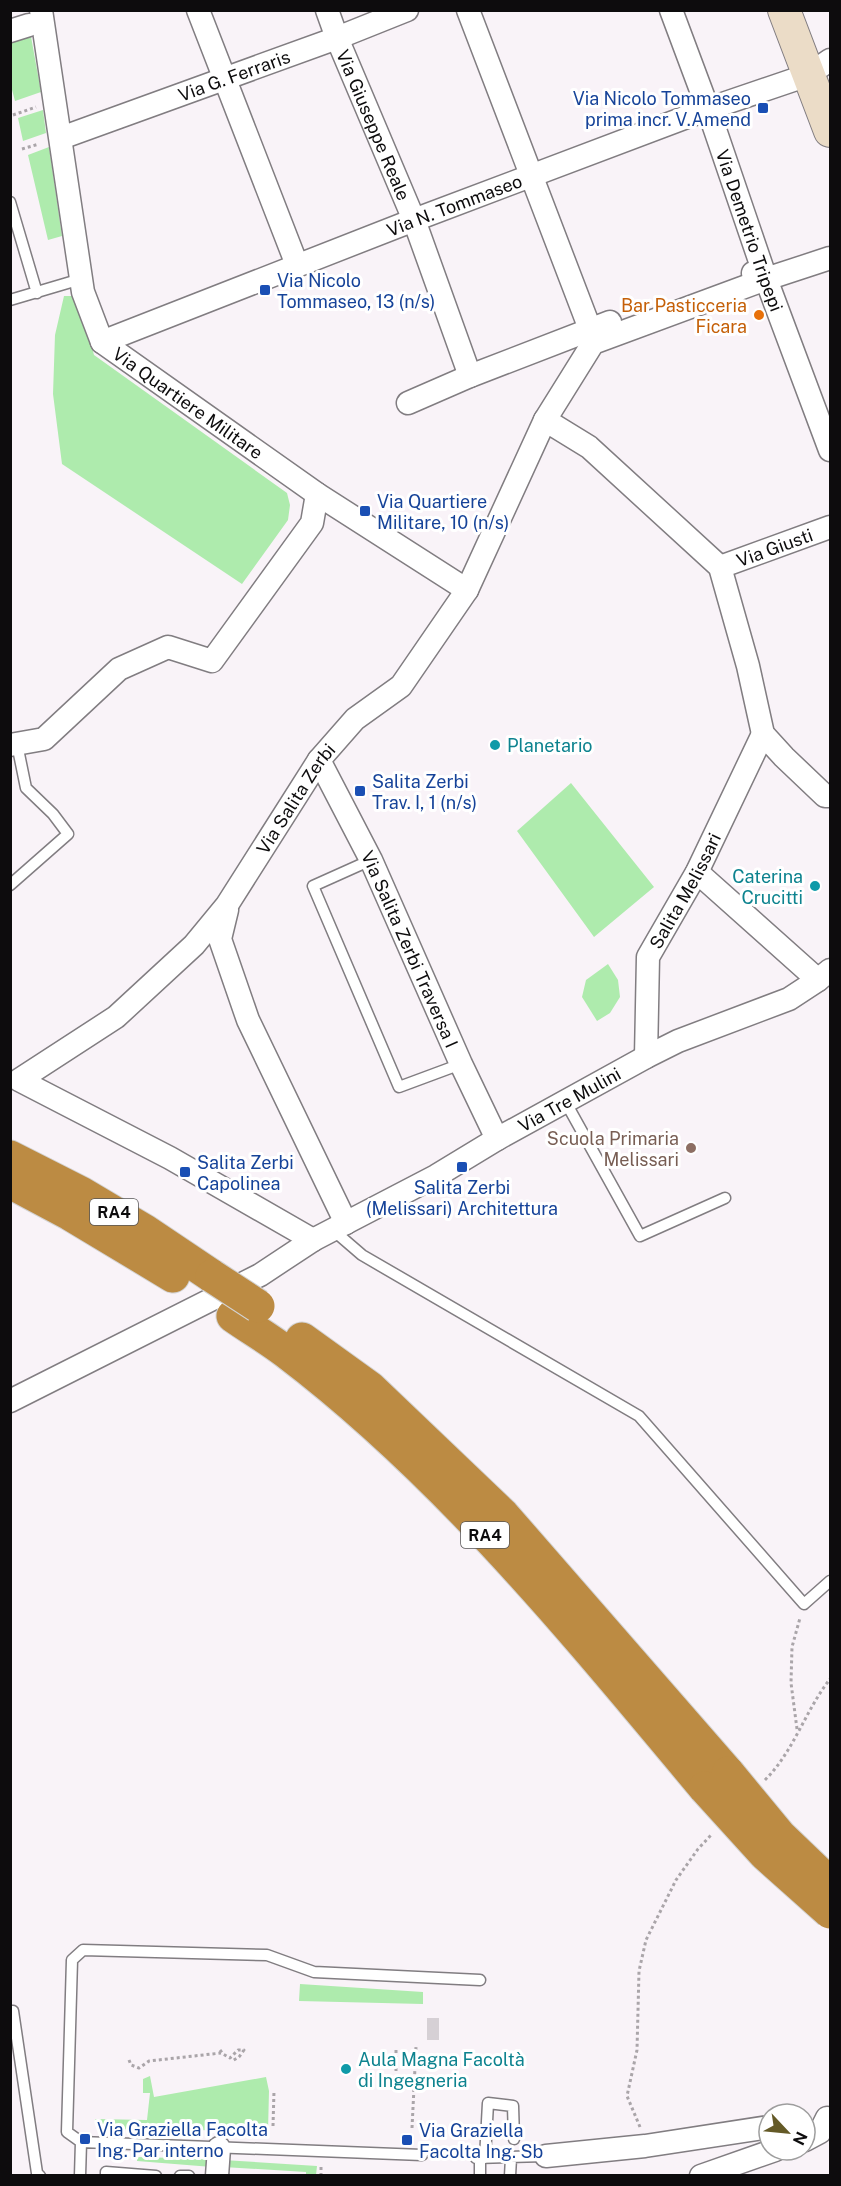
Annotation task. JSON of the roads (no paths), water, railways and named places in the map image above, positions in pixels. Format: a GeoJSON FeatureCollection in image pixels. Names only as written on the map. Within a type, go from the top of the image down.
{"type":"FeatureCollection","features":[{"type":"Feature","properties":{"kind":"highway","name":"RA4"},"geometry":{"type":"LineString","coordinates":[[10,1157],[90,1198],[145,1230],[202,1282]]}},
{"type":"Feature","properties":{"kind":"highway","name":"RA4"},"geometry":{"type":"LineString","coordinates":[[10,1182],[108,1236],[202,1282],[245,1311],[285,1351],[362,1415],[469,1516],[595,1658],[717,1781],[831,1884]]}},
{"type":"Feature","properties":{"kind":"highway","name":"RA4"},"geometry":{"type":"LineString","coordinates":[[717,1781],[765,1854],[831,1912]]}},
{"type":"Feature","properties":{"kind":"street"},"geometry":{"type":"LineString","coordinates":[[198,10],[297,264]]}},
{"type":"Feature","properties":{"kind":"street","name":"Via Giuseppe Reale"},"geometry":{"type":"LineString","coordinates":[[327,10],[414,220],[470,376]]}},
{"type":"Feature","properties":{"kind":"street","name":"Via G. Ferraris"},"geometry":{"type":"LineString","coordinates":[[55,140],[337,38],[407,10]]}},
{"type":"Feature","properties":{"kind":"street"},"geometry":{"type":"LineString","coordinates":[[468,10],[590,329]]}},
{"type":"Feature","properties":{"kind":"street","name":"Via Demetrio Tripepi"},"geometry":{"type":"LineString","coordinates":[[671,10],[708,109],[766,279],[831,450]]}},
{"type":"Feature","properties":{"kind":"street"},"geometry":{"type":"LineString","coordinates":[[784,10],[819,68],[831,131]]}},
{"type":"Feature","properties":{"kind":"street","name":"Via Quartiere Militare"},"geometry":{"type":"LineString","coordinates":[[27,22],[55,140],[83,292],[102,342],[317,494],[467,590]]}},
{"type":"Feature","properties":{"kind":"street","name":"Via N. Tommaseo"},"geometry":{"type":"LineString","coordinates":[[102,342],[297,264],[819,68]]}},
{"type":"Feature","properties":{"kind":"street","name":"Via Salita Zerbi"},"geometry":{"type":"LineString","coordinates":[[313,1240],[170,1158],[19,1080],[116,1017],[194,945],[228,905],[319,760],[355,719],[401,686],[467,590],[545,420],[593,343],[766,279],[831,258]]}},
{"type":"Feature","properties":{"kind":"street"},"geometry":{"type":"LineString","coordinates":[[408,403],[470,376],[746,270],[766,279]]}},
{"type":"Feature","properties":{"kind":"street"},"geometry":{"type":"LineString","coordinates":[[545,420],[589,447],[720,567],[748,666],[764,734],[784,757],[829,798]]}},
{"type":"Feature","properties":{"kind":"street"},"geometry":{"type":"LineString","coordinates":[[14,744],[44,740],[119,669],[168,647],[212,662],[312,523],[317,494]]}},
{"type":"Feature","properties":{"kind":"street","name":"Via Giusti"},"geometry":{"type":"LineString","coordinates":[[720,567],[831,527]]}},
{"type":"Feature","properties":{"kind":"street","name":"Salita Melissari"},"geometry":{"type":"LineString","coordinates":[[646,1057],[648,957],[697,872],[764,734]]}},
{"type":"Feature","properties":{"kind":"street","name":"Via Salita Zerbi Traversa I"},"geometry":{"type":"LineString","coordinates":[[319,760],[370,860],[497,1139]]}},
{"type":"Feature","properties":{"kind":"street"},"geometry":{"type":"LineString","coordinates":[[697,872],[824,975]]}},
{"type":"Feature","properties":{"kind":"street"},"geometry":{"type":"LineString","coordinates":[[228,905],[220,939],[248,1020],[339,1226]]}},
{"type":"Feature","properties":{"kind":"street","name":"Via Tre Mulini"},"geometry":{"type":"LineString","coordinates":[[10,1401],[260,1275],[313,1240],[436,1176],[497,1139],[646,1057],[678,1041],[789,999],[824,975]]}},
{"type":"Feature","properties":{"kind":"street"},"geometry":{"type":"LineString","coordinates":[[817,2134],[820,2132],[821,2120]]}},
{"type":"Feature","properties":{"kind":"street"},"geometry":{"type":"LineString","coordinates":[[546,2156],[645,2146],[757,2129]]}},
{"type":"Feature","properties":{"kind":"street"},"geometry":{"type":"LineString","coordinates":[[217,2175],[219,2148]]}},
{"type":"Feature","properties":{"kind":"street"},"geometry":{"type":"LineString","coordinates":[[701,2175],[757,2156]]}},
{"type":"Feature","properties":{"kind":"lane"},"geometry":{"type":"LineString","coordinates":[[10,202],[37,293]]}},
{"type":"Feature","properties":{"kind":"lane"},"geometry":{"type":"LineString","coordinates":[[10,300],[81,279]]}},
{"type":"Feature","properties":{"kind":"lane"},"geometry":{"type":"LineString","coordinates":[[10,885],[68,834],[53,814],[26,788],[14,744]]}},
{"type":"Feature","properties":{"kind":"lane"},"geometry":{"type":"LineString","coordinates":[[370,860],[314,886],[399,1087],[461,1064]]}},
{"type":"Feature","properties":{"kind":"lane"},"geometry":{"type":"LineString","coordinates":[[565,1101],[640,1236],[725,1198]]}},
{"type":"Feature","properties":{"kind":"lane"},"geometry":{"type":"LineString","coordinates":[[339,1226],[362,1255],[639,1416],[804,1604],[831,1581]]}},
{"type":"Feature","properties":{"kind":"lane"},"geometry":{"type":"LineString","coordinates":[[422,2155],[81,2142],[67,2132],[72,1960],[83,1950],[267,1955],[314,1972],[480,1980]]}},
{"type":"Feature","properties":{"kind":"lane"},"geometry":{"type":"LineString","coordinates":[[13,2011],[37,2173],[40,2175]]}},
{"type":"Feature","properties":{"kind":"lane"},"geometry":{"type":"LineString","coordinates":[[480,2175],[480,2158],[488,2103],[513,2106],[514,2139]]}},
{"type":"Feature","properties":{"kind":"lane"},"geometry":{"type":"LineString","coordinates":[[80,2175],[81,2142]]}},
{"type":"Feature","properties":{"kind":"lane"},"geometry":{"type":"LineString","coordinates":[[480,2158],[546,2156]]}},
{"type":"Feature","properties":{"kind":"lane"},"geometry":{"type":"LineString","coordinates":[[510,2175],[511,2158]]}},
{"type":"Feature","properties":{"kind":"lane"},"geometry":{"type":"LineString","coordinates":[[106,2175],[106,2172],[156,2175]]}},
{"type":"Feature","properties":{"kind":"lane"},"geometry":{"type":"LineString","coordinates":[[180,2175],[189,2175]]}},
{"type":"Feature","properties":{"kind":"tunnel"},"geometry":{"type":"LineString","coordinates":[[427,2029],[439,2029]]}},
{"type":"Feature","properties":{"kind":"place","name":"Via Nicolo Tommaseo prima incr. V.Amend"},"geometry":{"type":"Point","coordinates":[763,108]}},
{"type":"Feature","properties":{"kind":"place","name":"Via Nicolo Tommaseo, 13 (n/s)"},"geometry":{"type":"Point","coordinates":[265,290]}},
{"type":"Feature","properties":{"kind":"place","name":"Bar Pasticceria Ficara"},"geometry":{"type":"Point","coordinates":[759,315]}},
{"type":"Feature","properties":{"kind":"place","name":"Via Quartiere Militare, 10 (n/s)"},"geometry":{"type":"Point","coordinates":[365,511]}},
{"type":"Feature","properties":{"kind":"place","name":"Planetario"},"geometry":{"type":"Point","coordinates":[495,745]}},
{"type":"Feature","properties":{"kind":"place","name":"Salita Zerbi Trav. I, 1 (n/s)"},"geometry":{"type":"Point","coordinates":[360,791]}},
{"type":"Feature","properties":{"kind":"place","name":"Caterina Crucitti"},"geometry":{"type":"Point","coordinates":[815,886]}},
{"type":"Feature","properties":{"kind":"place","name":"Scuola Primaria Melissari"},"geometry":{"type":"Point","coordinates":[691,1148]}},
{"type":"Feature","properties":{"kind":"place","name":"Salita Zerbi (Melissari) Architettura"},"geometry":{"type":"Point","coordinates":[462,1167]}},
{"type":"Feature","properties":{"kind":"place","name":"Salita Zerbi Capolinea"},"geometry":{"type":"Point","coordinates":[185,1172]}},
{"type":"Feature","properties":{"kind":"place","name":"Aula Magna Facoltà di Ingegneria"},"geometry":{"type":"Point","coordinates":[346,2069]}},
{"type":"Feature","properties":{"kind":"place","name":"Via Graziella Facolta Ing. Par interno"},"geometry":{"type":"Point","coordinates":[85,2139]}},
{"type":"Feature","properties":{"kind":"place","name":"Via Graziella Facolta Ing. Sb"},"geometry":{"type":"Point","coordinates":[407,2140]}}]}
